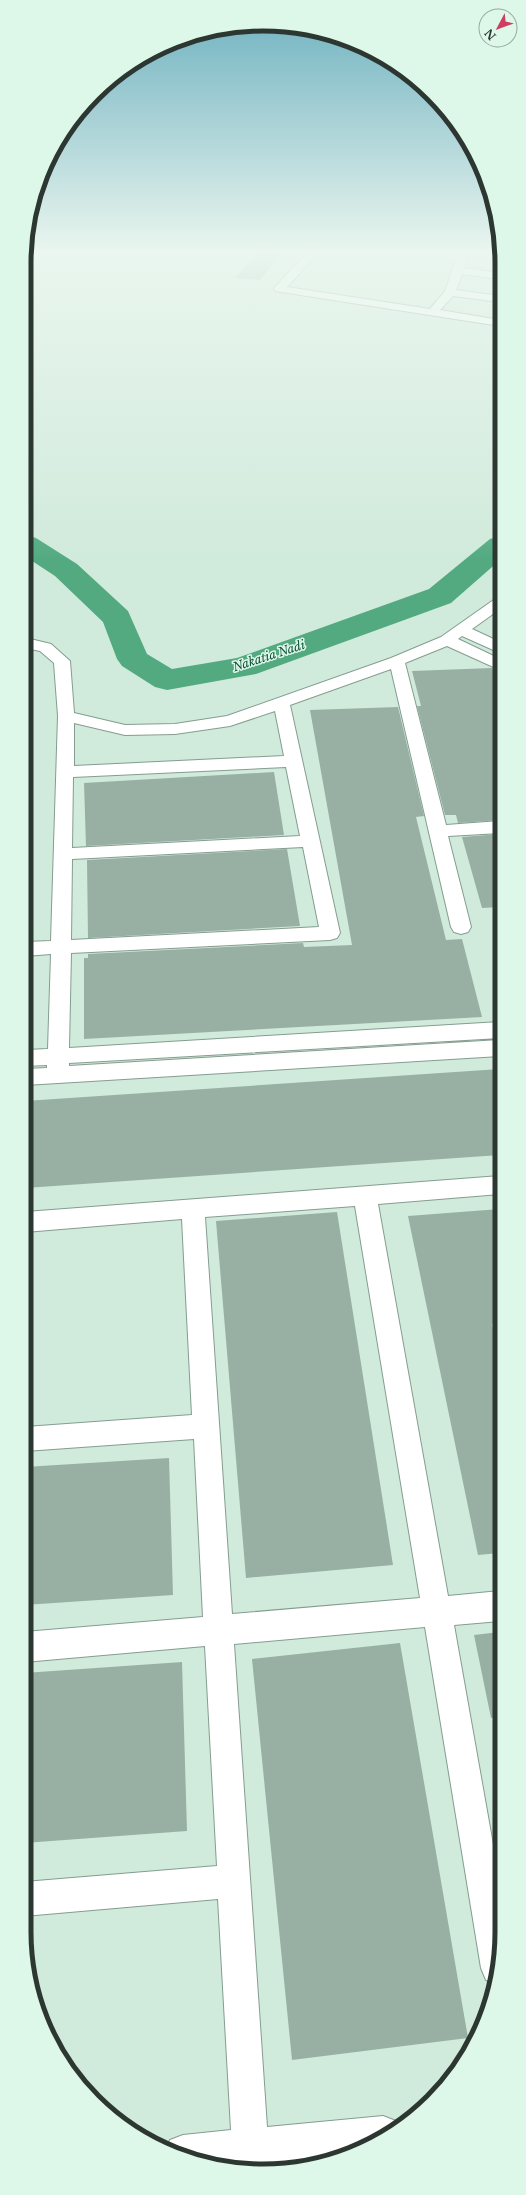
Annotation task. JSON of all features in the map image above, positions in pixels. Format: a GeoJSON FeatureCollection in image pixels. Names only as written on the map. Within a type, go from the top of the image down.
{"type":"FeatureCollection","features":[{"type":"Feature","properties":{"kind":"street"},"geometry":{"type":"LineString","coordinates":[[66,716],[125,730],[175,729],[230,721],[397,661],[447,640],[495,606]]}},
{"type":"Feature","properties":{"kind":"street"},"geometry":{"type":"LineString","coordinates":[[461,630],[495,646]]}},
{"type":"Feature","properties":{"kind":"street"},"geometry":{"type":"LineString","coordinates":[[447,640],[495,663]]}},
{"type":"Feature","properties":{"kind":"street"},"geometry":{"type":"LineString","coordinates":[[31,644],[45,646],[62,662],[66,716],[58,1065]]}},
{"type":"Feature","properties":{"kind":"street"},"geometry":{"type":"LineString","coordinates":[[397,661],[461,927]]}},
{"type":"Feature","properties":{"kind":"street"},"geometry":{"type":"LineString","coordinates":[[31,949],[330,933],[281,702]]}},
{"type":"Feature","properties":{"kind":"street"},"geometry":{"type":"LineString","coordinates":[[65,772],[294,761]]}},
{"type":"Feature","properties":{"kind":"street"},"geometry":{"type":"LineString","coordinates":[[438,830],[495,827]]}},
{"type":"Feature","properties":{"kind":"street"},"geometry":{"type":"LineString","coordinates":[[63,854],[311,841]]}},
{"type":"Feature","properties":{"kind":"street"},"geometry":{"type":"LineString","coordinates":[[31,1075],[58,1065],[495,1030]]}},
{"type":"Feature","properties":{"kind":"street"},"geometry":{"type":"LineString","coordinates":[[31,1059],[58,1065],[495,1048]]}},
{"type":"Feature","properties":{"kind":"street"},"geometry":{"type":"LineString","coordinates":[[31,1222],[495,1185]]}},
{"type":"Feature","properties":{"kind":"street"},"geometry":{"type":"LineString","coordinates":[[365,1196],[495,1949]]}},
{"type":"Feature","properties":{"kind":"street"},"geometry":{"type":"LineString","coordinates":[[193,1209],[250,2147]]}},
{"type":"Feature","properties":{"kind":"street"},"geometry":{"type":"LineString","coordinates":[[31,1439],[206,1426]]}},
{"type":"Feature","properties":{"kind":"street"},"geometry":{"type":"LineString","coordinates":[[31,1646],[495,1606]]}},
{"type":"Feature","properties":{"kind":"street"},"geometry":{"type":"LineString","coordinates":[[31,1898],[233,1881]]}},
{"type":"Feature","properties":{"kind":"street"},"geometry":{"type":"LineString","coordinates":[[190,2152],[376,2135]]}},
{"type":"Feature","properties":{"kind":"building"},"geometry":{"type":"Polygon","coordinates":[[[492,668],[495,675],[495,820],[458,823],[456,815],[445,815],[417,706],[421,706],[412,671],[492,668]]]}},
{"type":"Feature","properties":{"kind":"building"},"geometry":{"type":"Polygon","coordinates":[[[398,707],[424,816],[416,817],[446,940],[462,939],[482,1017],[84,1039],[84,958],[88,958],[88,954],[303,943],[304,947],[352,945],[310,710],[398,707]]]}},
{"type":"Feature","properties":{"kind":"building"},"geometry":{"type":"Polygon","coordinates":[[[274,772],[284,835],[86,846],[84,783],[274,772]]]}},
{"type":"Feature","properties":{"kind":"building"},"geometry":{"type":"Polygon","coordinates":[[[495,834],[495,907],[482,908],[462,837],[495,834]]]}},
{"type":"Feature","properties":{"kind":"building"},"geometry":{"type":"Polygon","coordinates":[[[287,849],[300,926],[88,938],[87,860],[287,849]]]}},
{"type":"Feature","properties":{"kind":"building"},"geometry":{"type":"Polygon","coordinates":[[[495,1069],[495,1155],[31,1188],[31,1101],[495,1069]]]}},
{"type":"Feature","properties":{"kind":"building"},"geometry":{"type":"Polygon","coordinates":[[[495,1209],[495,1324],[492,1324],[495,1336],[495,1553],[478,1555],[408,1216],[495,1209]]]}},
{"type":"Feature","properties":{"kind":"building"},"geometry":{"type":"Polygon","coordinates":[[[337,1212],[393,1565],[246,1578],[216,1221],[337,1212]]]}},
{"type":"Feature","properties":{"kind":"building"},"geometry":{"type":"Polygon","coordinates":[[[169,1458],[173,1595],[31,1605],[31,1467],[169,1458]]]}},
{"type":"Feature","properties":{"kind":"building"},"geometry":{"type":"Polygon","coordinates":[[[495,1633],[495,1718],[491,1718],[474,1635],[495,1633]]]}},
{"type":"Feature","properties":{"kind":"building"},"geometry":{"type":"Polygon","coordinates":[[[400,1643],[468,2038],[292,2060],[252,1659],[400,1643]]]}},
{"type":"Feature","properties":{"kind":"building"},"geometry":{"type":"Polygon","coordinates":[[[182,1662],[187,1831],[31,1842],[31,1673],[182,1662]]]}},
{"type":"Feature","properties":{"kind":"waterway","name":"Nakatia Nadi"},"geometry":{"type":"LineString","coordinates":[[31,547],[66,570],[117,618],[133,659],[167,680],[244,667],[440,596],[495,549]]}}]}
